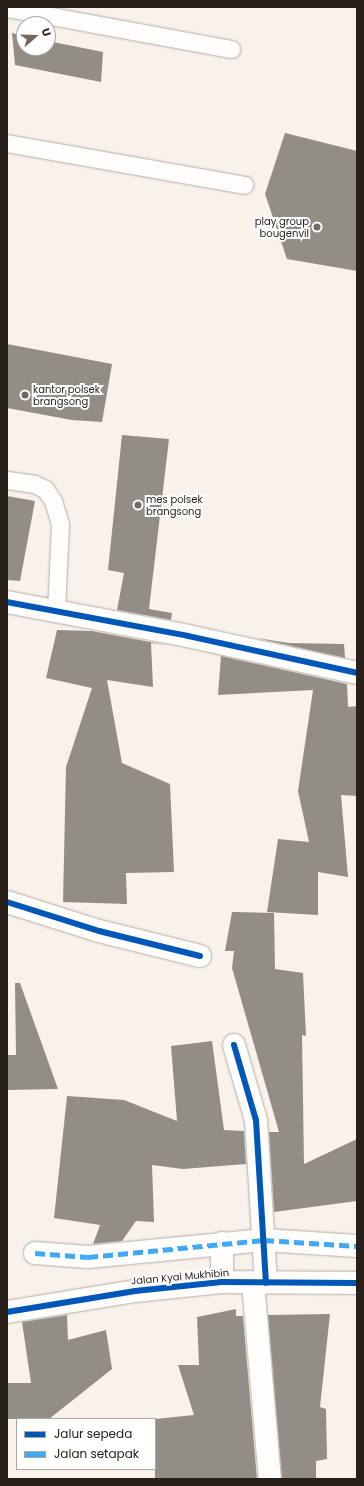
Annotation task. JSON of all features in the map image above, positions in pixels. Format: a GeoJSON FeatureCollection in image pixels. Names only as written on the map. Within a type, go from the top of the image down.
{"type":"FeatureCollection","features":[{"type":"Feature","properties":{"kind":"street"},"geometry":{"type":"LineString","coordinates":[[7,602],[188,636],[357,673]]}},
{"type":"Feature","properties":{"kind":"street"},"geometry":{"type":"LineString","coordinates":[[7,902],[99,931],[200,956]]}},
{"type":"Feature","properties":{"kind":"street"},"geometry":{"type":"LineString","coordinates":[[234,1045],[256,1120],[264,1240],[260,1282],[270,1479]]}},
{"type":"Feature","properties":{"kind":"street"},"geometry":{"type":"LineString","coordinates":[[35,1253],[88,1258],[264,1240],[357,1246]]}},
{"type":"Feature","properties":{"kind":"street"},"geometry":{"type":"LineString","coordinates":[[222,1244],[222,1278]]}},
{"type":"Feature","properties":{"kind":"street","name":"Jalan Kyai Mukhibin"},"geometry":{"type":"LineString","coordinates":[[7,1312],[222,1278],[260,1282],[357,1283]]}},
{"type":"Feature","properties":{"kind":"lane"},"geometry":{"type":"LineString","coordinates":[[7,8],[231,49]]}},
{"type":"Feature","properties":{"kind":"lane"},"geometry":{"type":"LineString","coordinates":[[7,143],[244,185]]}},
{"type":"Feature","properties":{"kind":"lane"},"geometry":{"type":"LineString","coordinates":[[7,480],[34,484],[45,490],[53,501],[60,524],[56,611]]}},
{"type":"Feature","properties":{"kind":"building"},"geometry":{"type":"Polygon","coordinates":[[[12,33],[16,34],[16,56],[56,56],[56,43],[103,52],[101,82],[15,65],[12,33]]]}},
{"type":"Feature","properties":{"kind":"building","name":"play group bougenvil"},"geometry":{"type":"Polygon","coordinates":[[[285,133],[357,151],[357,271],[287,259],[265,194],[285,133]]]}},
{"type":"Feature","properties":{"kind":"building","name":"kantor polsek brangsong"},"geometry":{"type":"Polygon","coordinates":[[[7,344],[112,364],[102,422],[72,420],[7,408],[7,344]]]}},
{"type":"Feature","properties":{"kind":"building","name":"mes polsek brangsong"},"geometry":{"type":"Polygon","coordinates":[[[122,435],[169,439],[149,609],[172,613],[171,620],[117,610],[124,573],[108,570],[122,435]]]}},
{"type":"Feature","properties":{"kind":"building"},"geometry":{"type":"Polygon","coordinates":[[[7,496],[35,501],[20,581],[7,580],[7,496]]]}},
{"type":"Feature","properties":{"kind":"building"},"geometry":{"type":"Polygon","coordinates":[[[57,630],[92,631],[166,645],[151,643],[153,687],[107,680],[122,763],[170,784],[174,872],[126,873],[127,904],[63,902],[66,767],[92,688],[46,678],[57,630]]]}},
{"type":"Feature","properties":{"kind":"building"},"geometry":{"type":"Polygon","coordinates":[[[256,638],[289,643],[344,644],[345,658],[256,638]]]}},
{"type":"Feature","properties":{"kind":"building"},"geometry":{"type":"Polygon","coordinates":[[[221,656],[347,684],[348,707],[357,706],[357,796],[341,795],[348,877],[318,872],[318,915],[267,912],[278,839],[309,842],[298,791],[313,690],[218,695],[221,656]]]}},
{"type":"Feature","properties":{"kind":"building"},"geometry":{"type":"Polygon","coordinates":[[[232,912],[274,913],[275,969],[303,973],[306,1036],[302,1035],[304,1164],[357,1139],[357,1201],[274,1212],[269,1132],[279,1132],[232,968],[234,951],[225,951],[232,912]]]}},
{"type":"Feature","properties":{"kind":"building"},"geometry":{"type":"Polygon","coordinates":[[[15,983],[20,983],[58,1089],[7,1090],[7,1055],[16,1055],[15,983]]]}},
{"type":"Feature","properties":{"kind":"building"},"geometry":{"type":"Polygon","coordinates":[[[212,1041],[224,1130],[244,1131],[246,1164],[183,1169],[152,1165],[154,1222],[136,1221],[122,1241],[93,1244],[100,1225],[54,1218],[67,1096],[124,1100],[177,1121],[171,1046],[212,1041]]]}},
{"type":"Feature","properties":{"kind":"building"},"geometry":{"type":"Polygon","coordinates":[[[236,1309],[236,1316],[243,1316],[257,1479],[155,1479],[156,1419],[194,1415],[178,1365],[199,1365],[197,1317],[236,1309]]]}},
{"type":"Feature","properties":{"kind":"building"},"geometry":{"type":"Polygon","coordinates":[[[330,1314],[320,1407],[326,1409],[327,1459],[316,1461],[316,1479],[282,1479],[268,1315],[330,1314]]]}},
{"type":"Feature","properties":{"kind":"building"},"geometry":{"type":"Polygon","coordinates":[[[67,1315],[68,1340],[106,1330],[112,1369],[50,1418],[7,1419],[7,1383],[31,1383],[22,1322],[67,1315]]]}},
{"type":"Feature","properties":{"kind":"marked path"},"geometry":{"type":"LineString","coordinates":[[35,1253],[88,1257],[264,1240],[357,1246]]}},
{"type":"Feature","properties":{"kind":"cycle path"},"geometry":{"type":"LineString","coordinates":[[7,602],[188,636],[357,673]]}},
{"type":"Feature","properties":{"kind":"cycle path"},"geometry":{"type":"LineString","coordinates":[[7,902],[99,931],[200,956]]}},
{"type":"Feature","properties":{"kind":"cycle path"},"geometry":{"type":"LineString","coordinates":[[234,1045],[256,1120],[266,1283]]}},
{"type":"Feature","properties":{"kind":"cycle path"},"geometry":{"type":"LineString","coordinates":[[7,1312],[135,1291],[222,1282],[357,1283]]}},
{"type":"Feature","properties":{"kind":"place","name":"play group bougenvil"},"geometry":{"type":"Point","coordinates":[317,227]}},
{"type":"Feature","properties":{"kind":"place","name":"kantor polsek brangsong"},"geometry":{"type":"Point","coordinates":[25,395]}},
{"type":"Feature","properties":{"kind":"place","name":"mes polsek brangsong"},"geometry":{"type":"Point","coordinates":[138,505]}}]}
